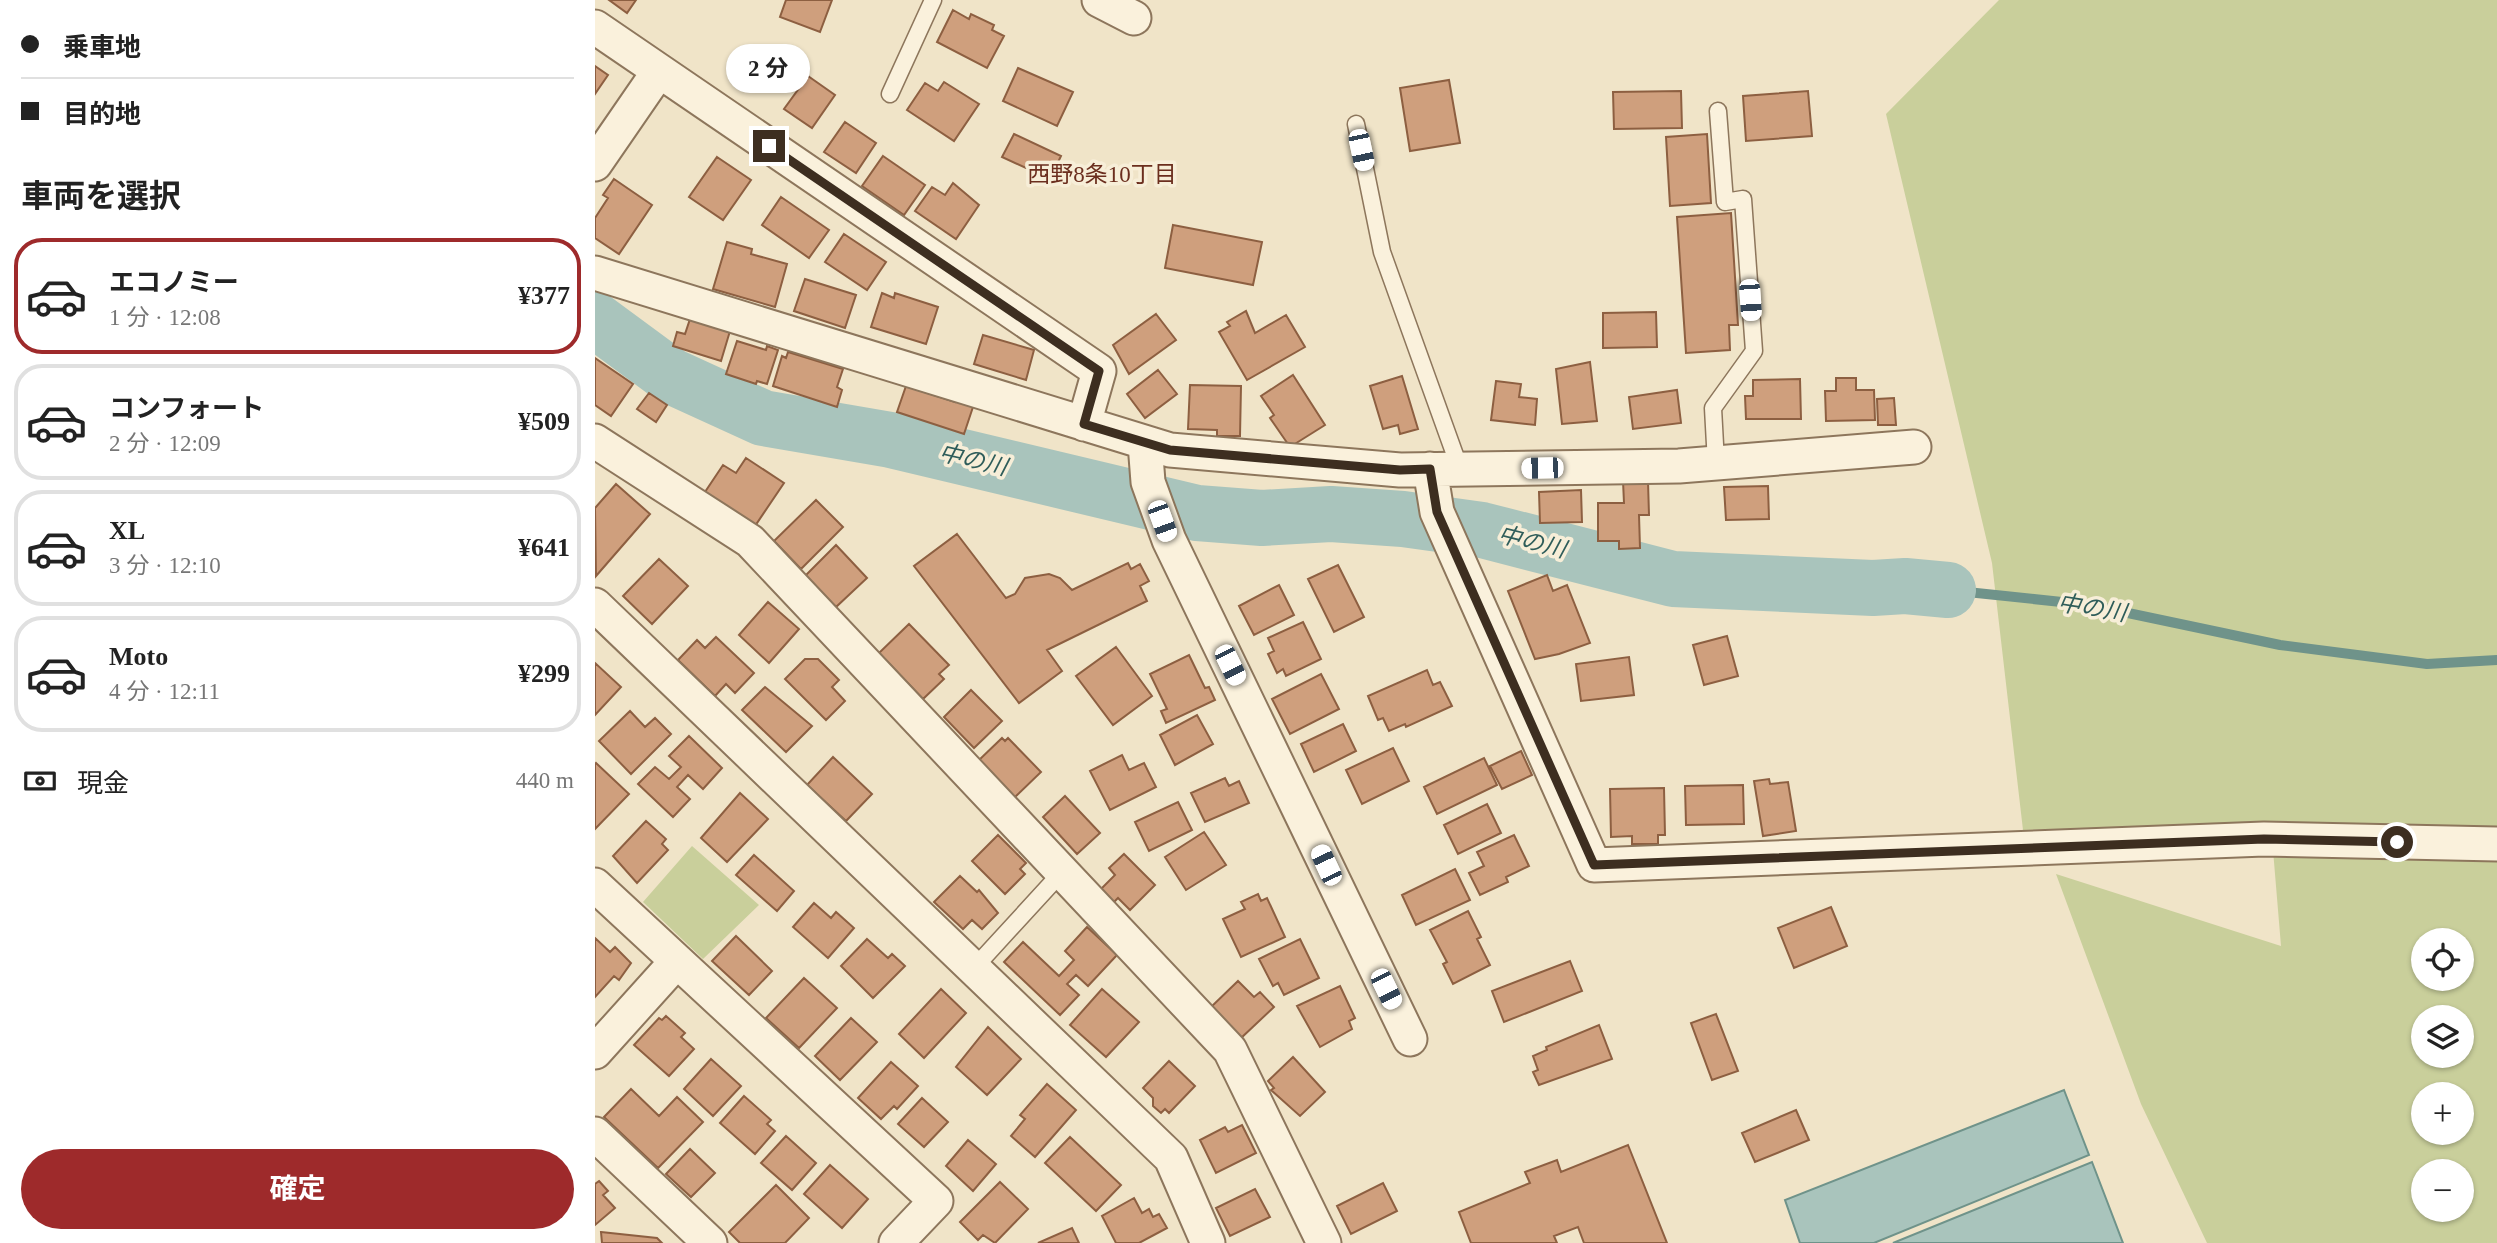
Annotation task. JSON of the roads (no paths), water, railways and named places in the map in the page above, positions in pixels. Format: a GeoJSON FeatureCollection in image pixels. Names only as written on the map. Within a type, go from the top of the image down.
{"type":"FeatureCollection","features":[{"type":"Feature","properties":{"kind":"street"},"geometry":{"type":"LineString","coordinates":[[1099,0],[1133,18]]}},
{"type":"Feature","properties":{"kind":"street"},"geometry":{"type":"LineString","coordinates":[[595,27],[1099,371],[1084,424]]}},
{"type":"Feature","properties":{"kind":"street"},"geometry":{"type":"LineString","coordinates":[[595,164],[659,71]]}},
{"type":"Feature","properties":{"kind":"street"},"geometry":{"type":"LineString","coordinates":[[595,273],[1145,443],[1183,452],[1400,470],[1716,463],[1914,447]]}},
{"type":"Feature","properties":{"kind":"street"},"geometry":{"type":"LineString","coordinates":[[595,441],[750,541],[1230,1050],[1324,1243]]}},
{"type":"Feature","properties":{"kind":"street"},"geometry":{"type":"LineString","coordinates":[[1145,443],[1148,482],[1169,540],[1410,1039]]}},
{"type":"Feature","properties":{"kind":"street"},"geometry":{"type":"LineString","coordinates":[[1445,469],[1437,512],[1594,865],[2264,839],[2497,844]]}},
{"type":"Feature","properties":{"kind":"street"},"geometry":{"type":"LineString","coordinates":[[595,605],[1171,1158],[1208,1243]]}},
{"type":"Feature","properties":{"kind":"street"},"geometry":{"type":"LineString","coordinates":[[595,885],[936,1201],[896,1243]]}},
{"type":"Feature","properties":{"kind":"street"},"geometry":{"type":"LineString","coordinates":[[595,1052],[677,961]]}},
{"type":"Feature","properties":{"kind":"street"},"geometry":{"type":"LineString","coordinates":[[595,1133],[710,1243]]}},
{"type":"Feature","properties":{"kind":"lane"},"geometry":{"type":"LineString","coordinates":[[890,94],[933,0]]}},
{"type":"Feature","properties":{"kind":"lane"},"geometry":{"type":"LineString","coordinates":[[1716,463],[1713,408],[1753,351],[1743,199],[1725,202],[1719,111]]}},
{"type":"Feature","properties":{"kind":"lane"},"geometry":{"type":"LineString","coordinates":[[1356,124],[1382,252],[1445,469]]}},
{"type":"Feature","properties":{"kind":"lane"},"geometry":{"type":"LineString","coordinates":[[974,968],[1062,872]]}},
{"type":"Feature","properties":{"kind":"water"},"geometry":{"type":"Polygon","coordinates":[[[2064,1090],[2089,1155],[1874,1243],[1800,1243],[1785,1200],[2064,1090]]]}},
{"type":"Feature","properties":{"kind":"water"},"geometry":{"type":"Polygon","coordinates":[[[2092,1162],[2123,1243],[1893,1243],[2092,1162]]]}},
{"type":"Feature","properties":{"kind":"waterway","name":"中の川"},"geometry":{"type":"LineString","coordinates":[[595,320],[671,376],[763,418],[891,440],[1197,513],[1262,518],[1331,514],[1403,519],[1482,530],[1673,579],[1873,588],[1905,586],[1948,590]]}},
{"type":"Feature","properties":{"kind":"waterway","name":"中の川"},"geometry":{"type":"LineString","coordinates":[[1948,590],[2090,605],[2280,645],[2427,664],[2497,660]]}},
{"type":"Feature","properties":{"kind":"district","name":"西野8条10丁目"},"geometry":{"type":"Point","coordinates":[1102,174]}}]}
